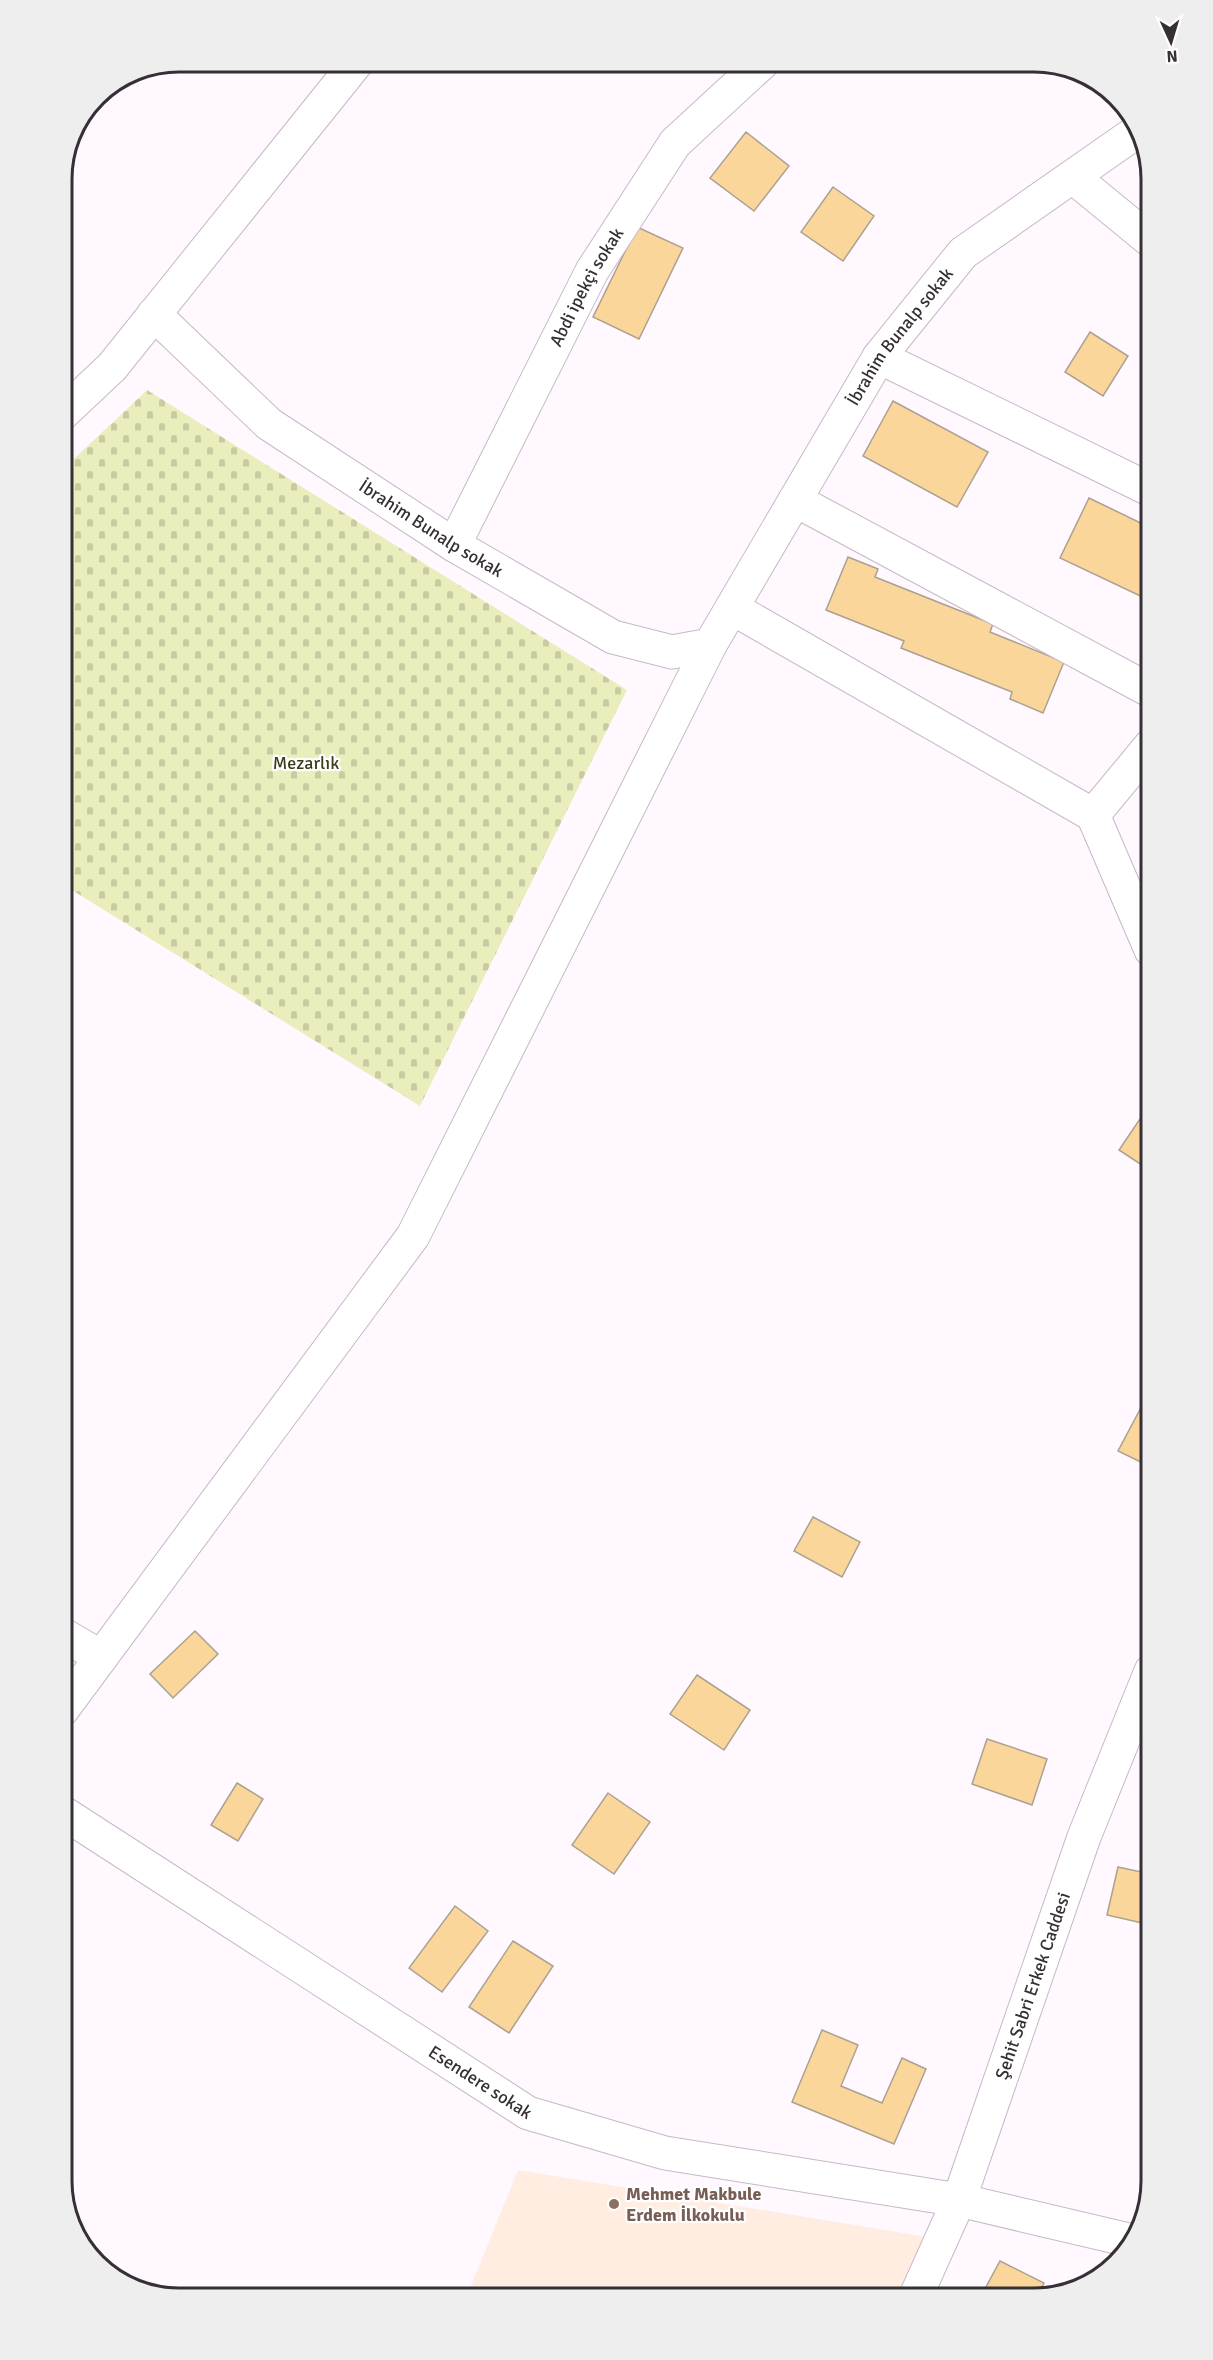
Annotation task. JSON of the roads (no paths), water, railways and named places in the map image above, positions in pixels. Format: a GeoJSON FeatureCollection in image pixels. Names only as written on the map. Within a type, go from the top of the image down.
{"type":"FeatureCollection","features":[{"type":"Feature","properties":{"kind":"street"},"geometry":{"type":"LineString","coordinates":[[72,405],[112,367],[349,72]]}},
{"type":"Feature","properties":{"kind":"street","name":"Abdi ipekçi sokak"},"geometry":{"type":"LineString","coordinates":[[454,545],[592,271],[675,144],[752,72]]}},
{"type":"Feature","properties":{"kind":"street","name":"İbrahim Bunalp sokak"},"geometry":{"type":"LineString","coordinates":[[154,314],[269,424],[454,545],[613,636],[672,652],[710,645],[879,357],[963,253],[1132,135]]}},
{"type":"Feature","properties":{"kind":"street"},"geometry":{"type":"LineString","coordinates":[[1073,177],[1141,232]]}},
{"type":"Feature","properties":{"kind":"street"},"geometry":{"type":"LineString","coordinates":[[879,357],[1141,485]]}},
{"type":"Feature","properties":{"kind":"street"},"geometry":{"type":"LineString","coordinates":[[795,500],[1141,685]]}},
{"type":"Feature","properties":{"kind":"street"},"geometry":{"type":"LineString","coordinates":[[732,608],[1093,815],[1141,925]]}},
{"type":"Feature","properties":{"kind":"street"},"geometry":{"type":"LineString","coordinates":[[72,1696],[413,1236],[710,645]]}},
{"type":"Feature","properties":{"kind":"street"},"geometry":{"type":"LineString","coordinates":[[1093,815],[1141,758]]}},
{"type":"Feature","properties":{"kind":"street"},"geometry":{"type":"LineString","coordinates":[[72,1640],[101,1657]]}},
{"type":"Feature","properties":{"kind":"street","name":"Şehit Sabri Erkek Caddesi"},"geometry":{"type":"LineString","coordinates":[[919,2288],[959,2200],[1084,1837],[1141,1698]]}},
{"type":"Feature","properties":{"kind":"street","name":"Esendere sokak"},"geometry":{"type":"LineString","coordinates":[[72,1818],[528,2114],[665,2153],[959,2200],[1124,2239]]}},
{"type":"Feature","properties":{"kind":"place","name":"Mehmet Makbule Erdem İlkokulu"},"geometry":{"type":"Point","coordinates":[614,2204]}},
{"type":"Feature","properties":{"kind":"park label","name":"Mezarlık"},"geometry":{"type":"Point","coordinates":[306,763]}}]}
